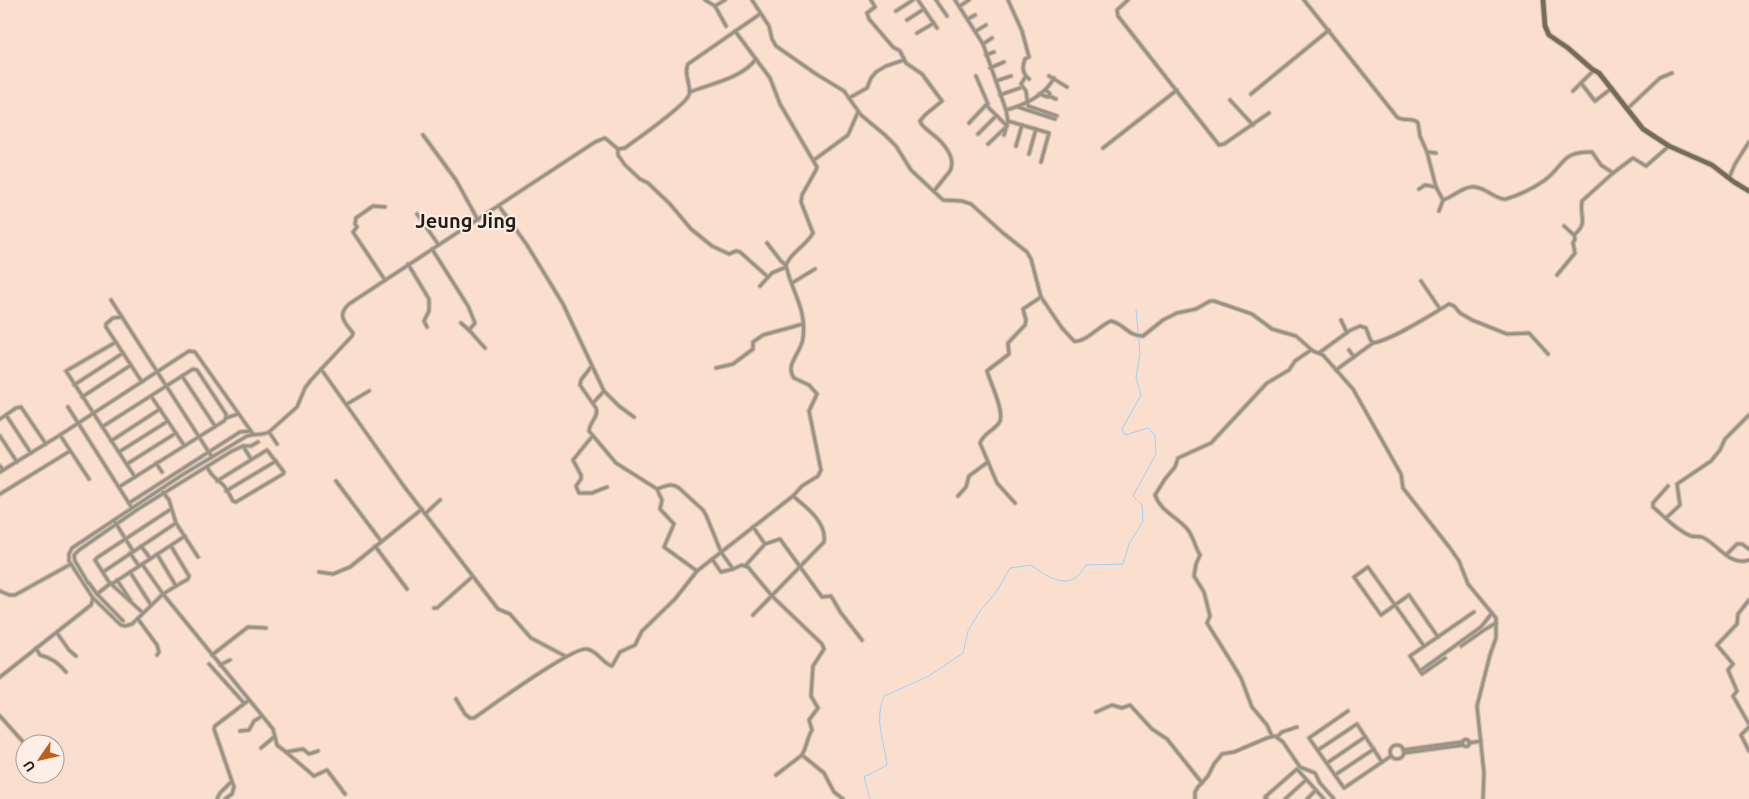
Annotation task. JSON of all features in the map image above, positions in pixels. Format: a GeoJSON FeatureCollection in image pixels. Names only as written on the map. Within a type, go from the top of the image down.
{"type":"FeatureCollection","features":[{"type":"Feature","properties":{"kind":"street"},"geometry":{"type":"LineString","coordinates":[[705,0],[715,6],[726,26]]}},
{"type":"Feature","properties":{"kind":"street"},"geometry":{"type":"LineString","coordinates":[[715,6],[725,0]]}},
{"type":"Feature","properties":{"kind":"street"},"geometry":{"type":"LineString","coordinates":[[752,0],[768,26],[774,42],[781,50],[816,74],[836,84],[844,91],[859,112],[896,146],[911,170],[945,201],[962,201],[971,204],[1003,234],[1027,252],[1041,298],[1062,328],[1075,342],[1080,342],[1111,321],[1118,323],[1132,335],[1140,337],[1163,320],[1177,313],[1196,309],[1210,301],[1214,301],[1252,314],[1272,329],[1298,336],[1311,350],[1323,355],[1353,389],[1401,474],[1403,488],[1450,548],[1459,561],[1468,584],[1492,613],[1497,623],[1496,638],[1478,701],[1484,773],[1483,799]]}},
{"type":"Feature","properties":{"kind":"street"},"geometry":{"type":"LineString","coordinates":[[871,0],[875,7],[867,13],[868,17],[893,47],[900,51],[909,66],[922,74],[942,101],[924,115],[920,121],[945,147],[952,158],[950,171],[934,191]]}},
{"type":"Feature","properties":{"kind":"street"},"geometry":{"type":"LineString","coordinates":[[896,11],[913,0]]}},
{"type":"Feature","properties":{"kind":"street"},"geometry":{"type":"LineString","coordinates":[[918,0],[937,28]]}},
{"type":"Feature","properties":{"kind":"street"},"geometry":{"type":"LineString","coordinates":[[936,0],[947,16]]}},
{"type":"Feature","properties":{"kind":"street"},"geometry":{"type":"LineString","coordinates":[[955,0],[983,44],[1006,110],[1008,121],[1004,135]]}},
{"type":"Feature","properties":{"kind":"street"},"geometry":{"type":"LineString","coordinates":[[960,6],[969,0]]}},
{"type":"Feature","properties":{"kind":"street"},"geometry":{"type":"LineString","coordinates":[[1008,0],[1017,18],[1028,51],[1028,58],[1024,59],[1022,67],[1027,78],[1021,84],[1026,90],[1028,108]]}},
{"type":"Feature","properties":{"kind":"street"},"geometry":{"type":"LineString","coordinates":[[1128,0],[1117,10],[1118,16],[1219,145],[1224,144],[1269,113]]}},
{"type":"Feature","properties":{"kind":"street"},"geometry":{"type":"LineString","coordinates":[[1304,0],[1397,117],[1403,120],[1414,120],[1418,123],[1420,136],[1436,186],[1443,200]]}},
{"type":"Feature","properties":{"kind":"street"},"geometry":{"type":"LineString","coordinates":[[1543,0],[1545,26],[1549,35],[1599,73],[1643,129],[1668,146],[1712,165],[1749,191]]}},
{"type":"Feature","properties":{"kind":"street"},"geometry":{"type":"LineString","coordinates":[[907,20],[924,9]]}},
{"type":"Feature","properties":{"kind":"street"},"geometry":{"type":"LineString","coordinates":[[618,149],[626,148],[672,114],[687,99],[690,92],[686,73],[688,64],[760,14]]}},
{"type":"Feature","properties":{"kind":"street"},"geometry":{"type":"LineString","coordinates":[[968,19],[974,15]]}},
{"type":"Feature","properties":{"kind":"street"},"geometry":{"type":"LineString","coordinates":[[917,34],[934,23]]}},
{"type":"Feature","properties":{"kind":"street"},"geometry":{"type":"LineString","coordinates":[[976,32],[986,25]]}},
{"type":"Feature","properties":{"kind":"street"},"geometry":{"type":"LineString","coordinates":[[1251,94],[1329,30]]}},
{"type":"Feature","properties":{"kind":"street"},"geometry":{"type":"LineString","coordinates":[[736,31],[770,78],[780,104],[817,166],[802,195],[801,202],[813,233],[807,242],[788,260],[786,266]]}},
{"type":"Feature","properties":{"kind":"street"},"geometry":{"type":"LineString","coordinates":[[983,44],[992,38]]}},
{"type":"Feature","properties":{"kind":"street"},"geometry":{"type":"LineString","coordinates":[[986,55],[994,52]]}},
{"type":"Feature","properties":{"kind":"street"},"geometry":{"type":"LineString","coordinates":[[690,92],[737,74],[756,59]]}},
{"type":"Feature","properties":{"kind":"street"},"geometry":{"type":"LineString","coordinates":[[850,98],[867,88],[876,72],[886,66],[904,60]]}},
{"type":"Feature","properties":{"kind":"street"},"geometry":{"type":"LineString","coordinates":[[990,68],[1004,62]]}},
{"type":"Feature","properties":{"kind":"street"},"geometry":{"type":"LineString","coordinates":[[1572,91],[1595,70]]}},
{"type":"Feature","properties":{"kind":"street"},"geometry":{"type":"LineString","coordinates":[[1627,109],[1660,78],[1672,73]]}},
{"type":"Feature","properties":{"kind":"street"},"geometry":{"type":"LineString","coordinates":[[969,122],[988,104],[976,76]]}},
{"type":"Feature","properties":{"kind":"street"},"geometry":{"type":"LineString","coordinates":[[996,81],[1011,76]]}},
{"type":"Feature","properties":{"kind":"street"},"geometry":{"type":"LineString","coordinates":[[1050,76],[1067,87]]}},
{"type":"Feature","properties":{"kind":"street"},"geometry":{"type":"LineString","coordinates":[[1006,110],[1018,107],[1049,88],[1054,78]]}},
{"type":"Feature","properties":{"kind":"street"},"geometry":{"type":"LineString","coordinates":[[1582,83],[1595,101],[1612,88]]}},
{"type":"Feature","properties":{"kind":"street"},"geometry":{"type":"LineString","coordinates":[[1000,95],[1020,88]]}},
{"type":"Feature","properties":{"kind":"street"},"geometry":{"type":"LineString","coordinates":[[1046,90],[1050,96]]}},
{"type":"Feature","properties":{"kind":"street"},"geometry":{"type":"LineString","coordinates":[[1103,148],[1177,90]]}},
{"type":"Feature","properties":{"kind":"street"},"geometry":{"type":"LineString","coordinates":[[1038,94],[1056,99]]}},
{"type":"Feature","properties":{"kind":"street"},"geometry":{"type":"LineString","coordinates":[[1230,100],[1253,125]]}},
{"type":"Feature","properties":{"kind":"street"},"geometry":{"type":"LineString","coordinates":[[986,105],[1006,126]]}},
{"type":"Feature","properties":{"kind":"street"},"geometry":{"type":"LineString","coordinates":[[1018,107],[1028,108],[1056,117]]}},
{"type":"Feature","properties":{"kind":"street"},"geometry":{"type":"LineString","coordinates":[[814,160],[848,135],[859,112]]}},
{"type":"Feature","properties":{"kind":"street"},"geometry":{"type":"LineString","coordinates":[[978,134],[996,116]]}},
{"type":"Feature","properties":{"kind":"street"},"geometry":{"type":"LineString","coordinates":[[1008,121],[1049,133],[1041,162]]}},
{"type":"Feature","properties":{"kind":"street"},"geometry":{"type":"LineString","coordinates":[[1016,146],[1022,125]]}},
{"type":"Feature","properties":{"kind":"street"},"geometry":{"type":"LineString","coordinates":[[988,144],[1006,126]]}},
{"type":"Feature","properties":{"kind":"street"},"geometry":{"type":"LineString","coordinates":[[1029,154],[1036,130]]}},
{"type":"Feature","properties":{"kind":"street"},"geometry":{"type":"LineString","coordinates":[[423,135],[456,180],[478,220]]}},
{"type":"Feature","properties":{"kind":"street"},"geometry":{"type":"LineString","coordinates":[[128,502],[242,430],[262,434],[269,432],[297,406],[305,388],[352,336],[353,333],[343,318],[344,308],[438,244],[478,220],[602,138],[608,139],[618,149],[620,158],[630,170],[640,180],[652,187],[691,229],[706,242],[729,254],[736,251],[740,252],[768,277]]}},
{"type":"Feature","properties":{"kind":"street"},"geometry":{"type":"LineString","coordinates":[[1729,178],[1735,164],[1749,142]]}},
{"type":"Feature","properties":{"kind":"street"},"geometry":{"type":"LineString","coordinates":[[1574,235],[1583,226],[1581,214],[1582,201],[1634,158],[1646,166],[1668,146]]}},
{"type":"Feature","properties":{"kind":"street"},"geometry":{"type":"LineString","coordinates":[[1426,152],[1436,152]]}},
{"type":"Feature","properties":{"kind":"street"},"geometry":{"type":"LineString","coordinates":[[1439,211],[1443,200],[1472,186],[1485,190],[1501,199],[1506,198],[1546,179],[1566,157],[1585,152],[1592,152],[1601,166],[1613,174]]}},
{"type":"Feature","properties":{"kind":"street"},"geometry":{"type":"LineString","coordinates":[[1419,189],[1425,185],[1436,186]]}},
{"type":"Feature","properties":{"kind":"street"},"geometry":{"type":"LineString","coordinates":[[385,208],[374,206],[356,218],[355,224],[357,227],[353,231],[385,280]]}},
{"type":"Feature","properties":{"kind":"street"},"geometry":{"type":"LineString","coordinates":[[499,206],[527,245],[563,304],[604,391],[619,406],[634,417]]}},
{"type":"Feature","properties":{"kind":"street"},"geometry":{"type":"LineString","coordinates":[[417,214],[438,244]]}},
{"type":"Feature","properties":{"kind":"street"},"geometry":{"type":"LineString","coordinates":[[1556,275],[1575,253],[1574,235],[1564,226]]}},
{"type":"Feature","properties":{"kind":"street"},"geometry":{"type":"LineString","coordinates":[[456,699],[465,714],[470,718],[474,718],[565,656],[578,650],[587,649],[595,652],[608,666],[612,666],[620,652],[635,645],[642,631],[675,599],[697,571],[793,496],[802,486],[818,476],[822,470],[809,411],[816,394],[809,385],[794,378],[791,370],[791,365],[803,338],[800,302],[786,266],[767,243]]}},
{"type":"Feature","properties":{"kind":"street"},"geometry":{"type":"LineString","coordinates":[[432,249],[468,306],[475,323],[468,330]]}},
{"type":"Feature","properties":{"kind":"street"},"geometry":{"type":"LineString","coordinates":[[408,264],[428,296],[429,311],[424,321],[427,327]]}},
{"type":"Feature","properties":{"kind":"street"},"geometry":{"type":"LineString","coordinates":[[760,286],[778,269],[786,266]]}},
{"type":"Feature","properties":{"kind":"street"},"geometry":{"type":"LineString","coordinates":[[792,283],[815,269]]}},
{"type":"Feature","properties":{"kind":"street"},"geometry":{"type":"LineString","coordinates":[[1420,281],[1440,309]]}},
{"type":"Feature","properties":{"kind":"street"},"geometry":{"type":"LineString","coordinates":[[1015,504],[997,483],[980,443],[988,431],[1000,422],[1001,418],[996,393],[987,371],[1009,354],[1008,343],[1025,325],[1026,320],[1023,309],[1041,298]]}},
{"type":"Feature","properties":{"kind":"street"},"geometry":{"type":"LineString","coordinates":[[111,300],[209,452],[219,459]]}},
{"type":"Feature","properties":{"kind":"street"},"geometry":{"type":"LineString","coordinates":[[1336,370],[1373,343],[1379,342],[1407,328],[1451,304],[1468,318],[1507,334],[1529,332],[1548,354]]}},
{"type":"Feature","properties":{"kind":"street"},"geometry":{"type":"LineString","coordinates":[[122,317],[113,318],[106,324],[142,382]]}},
{"type":"Feature","properties":{"kind":"street"},"geometry":{"type":"LineString","coordinates":[[1341,320],[1347,333]]}},
{"type":"Feature","properties":{"kind":"street"},"geometry":{"type":"LineString","coordinates":[[461,322],[486,348]]}},
{"type":"Feature","properties":{"kind":"street"},"geometry":{"type":"LineString","coordinates":[[716,368],[733,364],[753,349],[753,342],[763,334],[803,324]]}},
{"type":"Feature","properties":{"kind":"street"},"geometry":{"type":"LineString","coordinates":[[1318,353],[1360,326],[1364,326],[1373,343]]}},
{"type":"Feature","properties":{"kind":"street"},"geometry":{"type":"LineString","coordinates":[[116,342],[67,370],[66,374],[135,477]]}},
{"type":"Feature","properties":{"kind":"street"},"geometry":{"type":"LineString","coordinates":[[1272,736],[1267,725],[1252,707],[1241,678],[1206,623],[1210,616],[1204,592],[1194,576],[1200,555],[1193,538],[1185,526],[1166,512],[1155,495],[1178,458],[1211,443],[1267,383],[1289,370],[1295,360],[1311,350]]}},
{"type":"Feature","properties":{"kind":"street"},"geometry":{"type":"LineString","coordinates":[[1349,350],[1354,357]]}},
{"type":"Feature","properties":{"kind":"street"},"geometry":{"type":"LineString","coordinates":[[0,466],[1,471],[17,462],[189,351],[195,352],[252,432]]}},
{"type":"Feature","properties":{"kind":"street"},"geometry":{"type":"LineString","coordinates":[[74,385],[123,353]]}},
{"type":"Feature","properties":{"kind":"street"},"geometry":{"type":"LineString","coordinates":[[82,397],[131,366]]}},
{"type":"Feature","properties":{"kind":"street"},"geometry":{"type":"LineString","coordinates":[[592,367],[581,380],[580,385],[598,412],[589,430],[616,463],[657,489],[662,500],[660,509],[674,524],[664,547],[697,571]]}},
{"type":"Feature","properties":{"kind":"street"},"geometry":{"type":"LineString","coordinates":[[102,427],[194,369],[197,370],[226,414],[226,418]]}},
{"type":"Feature","properties":{"kind":"street"},"geometry":{"type":"LineString","coordinates":[[321,369],[422,510],[498,609],[510,614],[529,636],[565,656]]}},
{"type":"Feature","properties":{"kind":"street"},"geometry":{"type":"LineString","coordinates":[[182,376],[215,426]]}},
{"type":"Feature","properties":{"kind":"street"},"geometry":{"type":"LineString","coordinates":[[347,404],[369,390]]}},
{"type":"Feature","properties":{"kind":"street"},"geometry":{"type":"LineString","coordinates":[[593,403],[604,391]]}},
{"type":"Feature","properties":{"kind":"street"},"geometry":{"type":"LineString","coordinates":[[151,396],[184,445]]}},
{"type":"Feature","properties":{"kind":"street"},"geometry":{"type":"LineString","coordinates":[[0,419],[16,408],[21,407],[46,444]]}},
{"type":"Feature","properties":{"kind":"street"},"geometry":{"type":"LineString","coordinates":[[68,407],[128,502],[135,508]]}},
{"type":"Feature","properties":{"kind":"street"},"geometry":{"type":"LineString","coordinates":[[111,441],[160,409]]}},
{"type":"Feature","properties":{"kind":"street"},"geometry":{"type":"LineString","coordinates":[[119,488],[226,418],[238,414]]}},
{"type":"Feature","properties":{"kind":"street"},"geometry":{"type":"LineString","coordinates":[[6,415],[31,453]]}},
{"type":"Feature","properties":{"kind":"street"},"geometry":{"type":"LineString","coordinates":[[1666,518],[1680,505],[1678,484],[1711,460],[1720,450],[1725,438],[1749,416]]}},
{"type":"Feature","properties":{"kind":"street"},"geometry":{"type":"LineString","coordinates":[[119,452],[168,421]]}},
{"type":"Feature","properties":{"kind":"street"},"geometry":{"type":"LineString","coordinates":[[123,621],[86,584],[71,564],[69,557],[72,548],[252,432]]}},
{"type":"Feature","properties":{"kind":"street"},"geometry":{"type":"LineString","coordinates":[[269,432],[277,444]]}},
{"type":"Feature","properties":{"kind":"street"},"geometry":{"type":"LineString","coordinates":[[127,464],[176,433]]}},
{"type":"Feature","properties":{"kind":"street"},"geometry":{"type":"LineString","coordinates":[[60,435],[90,479]]}},
{"type":"Feature","properties":{"kind":"street"},"geometry":{"type":"LineString","coordinates":[[0,436],[17,462]]}},
{"type":"Feature","properties":{"kind":"street"},"geometry":{"type":"LineString","coordinates":[[593,436],[573,460],[581,479],[576,486],[579,493],[588,494],[607,487]]}},
{"type":"Feature","properties":{"kind":"street"},"geometry":{"type":"LineString","coordinates":[[163,489],[243,446],[251,446],[258,442]]}},
{"type":"Feature","properties":{"kind":"street"},"geometry":{"type":"LineString","coordinates":[[243,446],[251,459]]}},
{"type":"Feature","properties":{"kind":"street"},"geometry":{"type":"LineString","coordinates":[[204,462],[216,481],[222,484],[233,501],[236,502],[284,472],[267,450],[216,481]]}},
{"type":"Feature","properties":{"kind":"street"},"geometry":{"type":"LineString","coordinates":[[0,494],[70,451]]}},
{"type":"Feature","properties":{"kind":"street"},"geometry":{"type":"LineString","coordinates":[[226,491],[276,461]]}},
{"type":"Feature","properties":{"kind":"street"},"geometry":{"type":"LineString","coordinates":[[958,496],[966,487],[969,476],[988,462]]}},
{"type":"Feature","properties":{"kind":"street"},"geometry":{"type":"LineString","coordinates":[[156,463],[162,472]]}},
{"type":"Feature","properties":{"kind":"street"},"geometry":{"type":"LineString","coordinates":[[336,481],[380,541]]}},
{"type":"Feature","properties":{"kind":"street"},"geometry":{"type":"LineString","coordinates":[[161,482],[176,522],[198,557]]}},
{"type":"Feature","properties":{"kind":"street"},"geometry":{"type":"LineString","coordinates":[[657,489],[669,484],[675,485],[703,510],[721,552],[733,569]]}},
{"type":"Feature","properties":{"kind":"street"},"geometry":{"type":"LineString","coordinates":[[1668,486],[1652,504],[1666,518],[1688,534],[1704,538],[1738,562],[1749,560]]}},
{"type":"Feature","properties":{"kind":"street"},"geometry":{"type":"LineString","coordinates":[[754,614],[822,545],[825,538],[814,515],[793,496]]}},
{"type":"Feature","properties":{"kind":"street"},"geometry":{"type":"LineString","coordinates":[[426,514],[440,500]]}},
{"type":"Feature","properties":{"kind":"street"},"geometry":{"type":"LineString","coordinates":[[143,613],[111,584],[95,560],[171,509]]}},
{"type":"Feature","properties":{"kind":"street"},"geometry":{"type":"LineString","coordinates":[[319,572],[334,574],[350,567],[380,541],[422,510]]}},
{"type":"Feature","properties":{"kind":"street"},"geometry":{"type":"LineString","coordinates":[[114,522],[140,565],[273,730],[277,745],[314,776],[327,770],[345,794]]}},
{"type":"Feature","properties":{"kind":"street"},"geometry":{"type":"LineString","coordinates":[[114,522],[82,546],[74,555],[75,561],[93,598],[122,625],[129,625],[138,619],[163,594],[190,576],[171,546]]}},
{"type":"Feature","properties":{"kind":"street"},"geometry":{"type":"LineString","coordinates":[[102,572],[176,522]]}},
{"type":"Feature","properties":{"kind":"street"},"geometry":{"type":"LineString","coordinates":[[753,527],[765,544]]}},
{"type":"Feature","properties":{"kind":"street"},"geometry":{"type":"LineString","coordinates":[[97,594],[186,536]]}},
{"type":"Feature","properties":{"kind":"street"},"geometry":{"type":"LineString","coordinates":[[712,559],[721,572],[742,565],[745,566],[765,544],[779,539],[822,597],[831,596],[862,640]]}},
{"type":"Feature","properties":{"kind":"street"},"geometry":{"type":"LineString","coordinates":[[1726,555],[1737,544],[1742,544],[1749,549]]}},
{"type":"Feature","properties":{"kind":"street"},"geometry":{"type":"LineString","coordinates":[[141,546],[150,558]]}},
{"type":"Feature","properties":{"kind":"street"},"geometry":{"type":"LineString","coordinates":[[375,546],[407,589]]}},
{"type":"Feature","properties":{"kind":"street"},"geometry":{"type":"LineString","coordinates":[[157,554],[176,586]]}},
{"type":"Feature","properties":{"kind":"street"},"geometry":{"type":"LineString","coordinates":[[0,591],[9,595],[15,595],[71,564]]}},
{"type":"Feature","properties":{"kind":"street"},"geometry":{"type":"LineString","coordinates":[[745,566],[772,596],[824,647],[813,666],[811,696],[818,708],[809,720],[812,730],[808,736],[807,745],[802,755],[776,775]]}},
{"type":"Feature","properties":{"kind":"street"},"geometry":{"type":"LineString","coordinates":[[1424,646],[1395,605],[1368,567],[1354,577],[1381,615],[1395,605],[1409,595],[1438,637]]}},
{"type":"Feature","properties":{"kind":"street"},"geometry":{"type":"LineString","coordinates":[[130,572],[151,605]]}},
{"type":"Feature","properties":{"kind":"street"},"geometry":{"type":"LineString","coordinates":[[434,608],[437,608],[472,576]]}},
{"type":"Feature","properties":{"kind":"street"},"geometry":{"type":"LineString","coordinates":[[117,580],[131,602]]}},
{"type":"Feature","properties":{"kind":"street"},"geometry":{"type":"LineString","coordinates":[[0,677],[90,607],[93,598]]}},
{"type":"Feature","properties":{"kind":"street"},"geometry":{"type":"LineString","coordinates":[[1749,600],[1738,614],[1737,624],[1717,645],[1733,664],[1728,670],[1738,691],[1733,696],[1749,726],[1741,735],[1749,751]]}},
{"type":"Feature","properties":{"kind":"street"},"geometry":{"type":"LineString","coordinates":[[1445,658],[1422,674],[1410,656],[1474,612]]}},
{"type":"Feature","properties":{"kind":"street"},"geometry":{"type":"LineString","coordinates":[[1420,671],[1482,627],[1492,613]]}},
{"type":"Feature","properties":{"kind":"street"},"geometry":{"type":"LineString","coordinates":[[138,619],[157,645],[159,652],[157,655]]}},
{"type":"Feature","properties":{"kind":"street"},"geometry":{"type":"LineString","coordinates":[[1461,646],[1497,623]]}},
{"type":"Feature","properties":{"kind":"street"},"geometry":{"type":"LineString","coordinates":[[212,655],[248,627],[266,628]]}},
{"type":"Feature","properties":{"kind":"street"},"geometry":{"type":"LineString","coordinates":[[57,633],[69,650],[76,656]]}},
{"type":"Feature","properties":{"kind":"street"},"geometry":{"type":"LineString","coordinates":[[36,648],[40,656],[55,660],[66,672]]}},
{"type":"Feature","properties":{"kind":"street"},"geometry":{"type":"LineString","coordinates":[[220,665],[230,660]]}},
{"type":"Feature","properties":{"kind":"street"},"geometry":{"type":"LineString","coordinates":[[209,664],[244,703]]}},
{"type":"Feature","properties":{"kind":"street"},"geometry":{"type":"LineString","coordinates":[[225,799],[234,791],[214,729],[215,726],[249,700]]}},
{"type":"Feature","properties":{"kind":"street"},"geometry":{"type":"LineString","coordinates":[[1096,712],[1112,705],[1122,708],[1130,705],[1152,729],[1167,739],[1202,783]]}},
{"type":"Feature","properties":{"kind":"street"},"geometry":{"type":"LineString","coordinates":[[1348,711],[1309,738],[1344,788],[1391,756]]}},
{"type":"Feature","properties":{"kind":"street"},"geometry":{"type":"LineString","coordinates":[[0,716],[16,734]]}},
{"type":"Feature","properties":{"kind":"street"},"geometry":{"type":"LineString","coordinates":[[240,731],[249,730],[254,722],[262,716]]}},
{"type":"Feature","properties":{"kind":"street"},"geometry":{"type":"LineString","coordinates":[[1318,750],[1357,724],[1382,762]]}},
{"type":"Feature","properties":{"kind":"street"},"geometry":{"type":"LineString","coordinates":[[1195,799],[1195,792],[1222,754],[1234,752],[1297,727]]}},
{"type":"Feature","properties":{"kind":"street"},"geometry":{"type":"LineString","coordinates":[[262,748],[274,736]]}},
{"type":"Feature","properties":{"kind":"street"},"geometry":{"type":"LineString","coordinates":[[1277,736],[1300,767],[1315,773],[1320,783],[1334,799]]}},
{"type":"Feature","properties":{"kind":"street"},"geometry":{"type":"LineString","coordinates":[[1327,763],[1365,736]]}},
{"type":"Feature","properties":{"kind":"street"},"geometry":{"type":"LineString","coordinates":[[1404,752],[1398,745],[1392,746],[1389,751],[1394,759],[1399,759],[1404,752],[1463,744],[1467,740],[1469,742],[1481,741]]}},
{"type":"Feature","properties":{"kind":"street"},"geometry":{"type":"LineString","coordinates":[[283,750],[288,752],[303,748],[309,754],[318,751]]}},
{"type":"Feature","properties":{"kind":"street"},"geometry":{"type":"LineString","coordinates":[[1335,775],[1374,749]]}},
{"type":"Feature","properties":{"kind":"street"},"geometry":{"type":"LineString","coordinates":[[802,755],[824,773],[834,792],[843,799]]}},
{"type":"Feature","properties":{"kind":"street"},"geometry":{"type":"LineString","coordinates":[[1267,799],[1265,797],[1297,769],[1324,799]]}},
{"type":"Feature","properties":{"kind":"street"},"geometry":{"type":"LineString","coordinates":[[1285,799],[1306,780]]}},
{"type":"Feature","properties":{"kind":"street"},"geometry":{"type":"LineString","coordinates":[[217,799],[220,793],[232,781]]}},
{"type":"Feature","properties":{"kind":"street"},"geometry":{"type":"LineString","coordinates":[[1307,799],[1316,790]]}},
{"type":"Feature","properties":{"kind":"waterway"},"geometry":{"type":"LineString","coordinates":[[870,799],[864,777],[887,765],[880,722],[881,705],[884,696],[929,676],[963,653],[968,631],[980,611],[997,591],[1010,568],[1031,565],[1052,578],[1064,581],[1076,577],[1086,565],[1123,564],[1129,544],[1143,521],[1142,505],[1133,496],[1156,454],[1155,435],[1148,428],[1125,435],[1122,429],[1141,395],[1136,378],[1140,354],[1136,310]]}},
{"type":"Feature","properties":{"kind":"district","name":"Jeung Jing"},"geometry":{"type":"Point","coordinates":[466,221]}}]}
